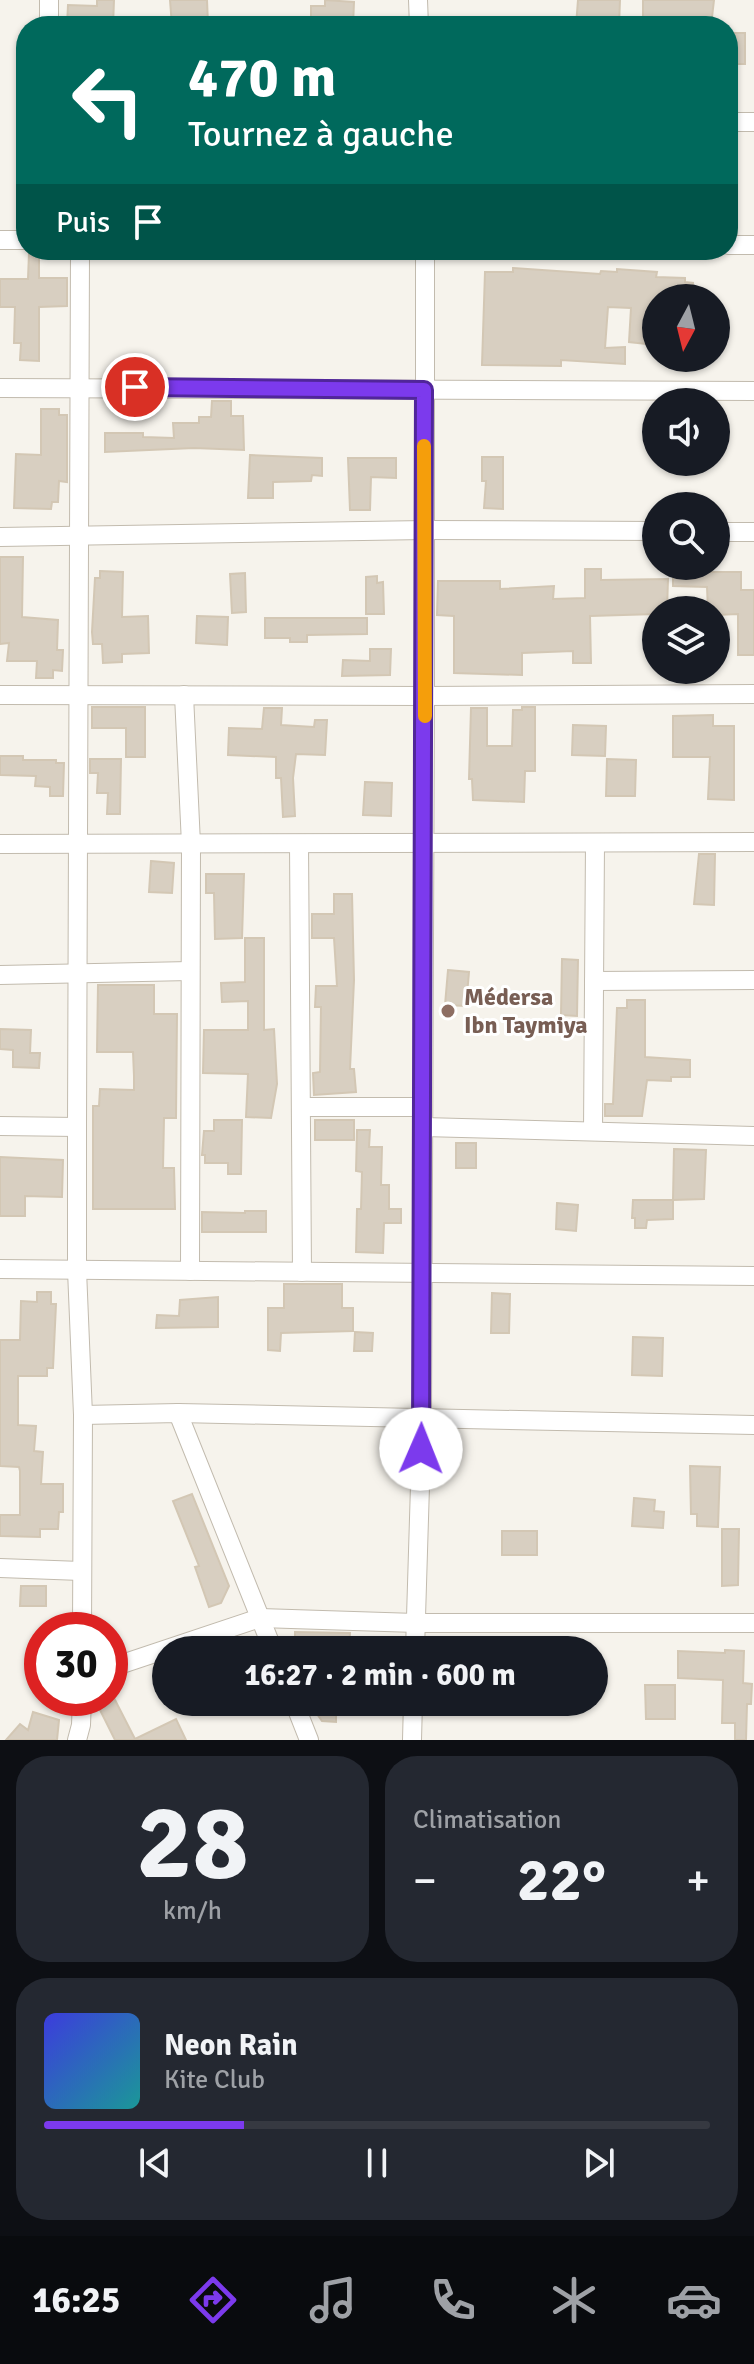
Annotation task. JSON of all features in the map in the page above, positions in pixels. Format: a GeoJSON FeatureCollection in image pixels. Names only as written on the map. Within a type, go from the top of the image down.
{"type":"FeatureCollection","features":[{"type":"Feature","properties":{"kind":"street"},"geometry":{"type":"LineString","coordinates":[[80,260],[77,1270],[83,1415],[82,1612]]}},
{"type":"Feature","properties":{"kind":"street"},"geometry":{"type":"LineString","coordinates":[[416,1636],[422,1420],[425,260]]}},
{"type":"Feature","properties":{"kind":"street"},"geometry":{"type":"LineString","coordinates":[[0,388],[754,391]]}},
{"type":"Feature","properties":{"kind":"street"},"geometry":{"type":"LineString","coordinates":[[0,537],[425,530],[642,531]]}},
{"type":"Feature","properties":{"kind":"street"},"geometry":{"type":"LineString","coordinates":[[730,532],[754,532]]}},
{"type":"Feature","properties":{"kind":"street"},"geometry":{"type":"LineString","coordinates":[[0,695],[754,694]]}},
{"type":"Feature","properties":{"kind":"street"},"geometry":{"type":"LineString","coordinates":[[184,695],[191,844],[190,1271]]}},
{"type":"Feature","properties":{"kind":"street"},"geometry":{"type":"LineString","coordinates":[[0,844],[754,842]]}},
{"type":"Feature","properties":{"kind":"street"},"geometry":{"type":"LineString","coordinates":[[593,1131],[595,843]]}},
{"type":"Feature","properties":{"kind":"street"},"geometry":{"type":"LineString","coordinates":[[299,844],[302,1272]]}},
{"type":"Feature","properties":{"kind":"street"},"geometry":{"type":"LineString","coordinates":[[0,975],[190,971]]}},
{"type":"Feature","properties":{"kind":"street"},"geometry":{"type":"LineString","coordinates":[[594,981],[754,980]]}},
{"type":"Feature","properties":{"kind":"street"},"geometry":{"type":"LineString","coordinates":[[301,1107],[423,1107]]}},
{"type":"Feature","properties":{"kind":"street"},"geometry":{"type":"LineString","coordinates":[[0,1126],[77,1127]]}},
{"type":"Feature","properties":{"kind":"street"},"geometry":{"type":"LineString","coordinates":[[423,1127],[754,1136]]}},
{"type":"Feature","properties":{"kind":"street"},"geometry":{"type":"LineString","coordinates":[[0,1269],[754,1276]]}},
{"type":"Feature","properties":{"kind":"street"},"geometry":{"type":"LineString","coordinates":[[83,1415],[178,1413],[754,1425]]}},
{"type":"Feature","properties":{"kind":"street"},"geometry":{"type":"LineString","coordinates":[[178,1413],[267,1636]]}},
{"type":"Feature","properties":{"kind":"street"},"geometry":{"type":"LineString","coordinates":[[0,1568],[81,1571]]}},
{"type":"Feature","properties":{"kind":"street"},"geometry":{"type":"LineString","coordinates":[[128,1662],[260,1618],[416,1623],[754,1623]]}},
{"type":"Feature","properties":{"kind":"street"},"geometry":{"type":"LineString","coordinates":[[77,1740],[81,1716]]}},
{"type":"Feature","properties":{"kind":"street"},"geometry":{"type":"LineString","coordinates":[[298,1716],[304,1738]]}},
{"type":"Feature","properties":{"kind":"street"},"geometry":{"type":"LineString","coordinates":[[412,1740],[413,1716]]}},
{"type":"Feature","properties":{"kind":"building"},"geometry":{"type":"Polygon","coordinates":[[[97,0],[114,0],[113,16],[67,16],[68,5],[97,6],[97,0]]]}},
{"type":"Feature","properties":{"kind":"building"},"geometry":{"type":"Polygon","coordinates":[[[170,0],[207,0],[208,16],[171,16],[170,0]]]}},
{"type":"Feature","properties":{"kind":"building"},"geometry":{"type":"Polygon","coordinates":[[[325,0],[354,2],[353,16],[311,16],[311,6],[325,6],[325,0]]]}},
{"type":"Feature","properties":{"kind":"building"},"geometry":{"type":"Polygon","coordinates":[[[578,0],[620,0],[619,16],[577,16],[578,0]]]}},
{"type":"Feature","properties":{"kind":"building"},"geometry":{"type":"Polygon","coordinates":[[[643,0],[714,0],[712,16],[643,16],[643,0]]]}},
{"type":"Feature","properties":{"kind":"building"},"geometry":{"type":"Polygon","coordinates":[[[738,33],[745,33],[745,64],[738,64],[738,33]]]}},
{"type":"Feature","properties":{"kind":"building"},"geometry":{"type":"Polygon","coordinates":[[[29,260],[39,260],[39,278],[67,278],[67,306],[39,307],[39,361],[20,360],[21,343],[14,343],[15,307],[0,307],[0,279],[28,279],[29,260]]]}},
{"type":"Feature","properties":{"kind":"building"},"geometry":{"type":"Polygon","coordinates":[[[513,268],[600,274],[601,271],[617,272],[617,269],[657,272],[656,277],[685,278],[685,282],[693,283],[642,284],[642,344],[629,342],[631,308],[608,307],[605,348],[625,347],[625,364],[561,360],[561,366],[482,365],[485,272],[513,272],[513,268]]]}},
{"type":"Feature","properties":{"kind":"building"},"geometry":{"type":"Polygon","coordinates":[[[212,401],[231,401],[231,416],[243,416],[244,450],[194,448],[105,452],[105,433],[143,433],[143,437],[174,438],[173,423],[199,423],[199,417],[211,417],[212,401]]]}},
{"type":"Feature","properties":{"kind":"building"},"geometry":{"type":"Polygon","coordinates":[[[41,409],[59,409],[59,415],[67,415],[67,482],[59,481],[58,502],[52,502],[51,509],[14,508],[16,454],[41,455],[41,409]]]}},
{"type":"Feature","properties":{"kind":"building"},"geometry":{"type":"Polygon","coordinates":[[[250,455],[322,458],[322,476],[312,475],[311,481],[273,482],[273,498],[248,498],[250,455]]]}},
{"type":"Feature","properties":{"kind":"building"},"geometry":{"type":"Polygon","coordinates":[[[482,457],[503,457],[503,509],[484,508],[486,481],[482,481],[482,457]]]}},
{"type":"Feature","properties":{"kind":"building"},"geometry":{"type":"Polygon","coordinates":[[[348,458],[396,458],[396,478],[371,477],[370,510],[350,510],[348,458]]]}},
{"type":"Feature","properties":{"kind":"building"},"geometry":{"type":"Polygon","coordinates":[[[0,557],[23,557],[22,617],[58,620],[57,650],[63,650],[62,671],[53,670],[53,678],[36,678],[37,661],[7,661],[9,643],[0,644],[0,557]]]}},
{"type":"Feature","properties":{"kind":"building"},"geometry":{"type":"Polygon","coordinates":[[[585,569],[601,569],[601,580],[668,580],[667,596],[642,596],[642,614],[590,616],[591,663],[573,663],[573,651],[522,653],[522,675],[454,673],[454,616],[437,615],[438,581],[500,581],[500,589],[554,586],[553,599],[585,598],[585,569]]]}},
{"type":"Feature","properties":{"kind":"building"},"geometry":{"type":"Polygon","coordinates":[[[100,571],[123,572],[122,617],[148,616],[149,653],[122,654],[122,662],[103,663],[102,644],[93,644],[92,632],[95,578],[100,578],[100,571]]]}},
{"type":"Feature","properties":{"kind":"building"},"geometry":{"type":"Polygon","coordinates":[[[730,572],[741,572],[741,590],[754,590],[754,655],[738,655],[738,614],[730,614],[730,596],[707,596],[707,587],[673,586],[673,580],[730,580],[730,572]]]}},
{"type":"Feature","properties":{"kind":"building"},"geometry":{"type":"Polygon","coordinates":[[[245,573],[246,612],[232,613],[230,574],[245,573]]]}},
{"type":"Feature","properties":{"kind":"building"},"geometry":{"type":"Polygon","coordinates":[[[377,576],[377,583],[383,582],[384,614],[366,614],[366,577],[377,576]]]}},
{"type":"Feature","properties":{"kind":"building"},"geometry":{"type":"Polygon","coordinates":[[[197,616],[228,617],[227,645],[196,643],[197,616]]]}},
{"type":"Feature","properties":{"kind":"building"},"geometry":{"type":"Polygon","coordinates":[[[265,618],[367,618],[367,634],[307,635],[307,642],[290,642],[290,638],[265,638],[265,618]]]}},
{"type":"Feature","properties":{"kind":"building"},"geometry":{"type":"Polygon","coordinates":[[[370,649],[391,649],[390,675],[342,676],[343,660],[370,661],[370,649]]]}},
{"type":"Feature","properties":{"kind":"building"},"geometry":{"type":"Polygon","coordinates":[[[92,707],[145,707],[145,757],[126,757],[126,728],[92,728],[92,707]]]}},
{"type":"Feature","properties":{"kind":"building"},"geometry":{"type":"Polygon","coordinates":[[[522,707],[535,707],[535,771],[525,771],[524,802],[473,800],[472,779],[469,779],[471,708],[487,708],[487,746],[512,746],[513,710],[522,710],[522,707]]]}},
{"type":"Feature","properties":{"kind":"building"},"geometry":{"type":"Polygon","coordinates":[[[264,708],[282,708],[281,725],[314,727],[315,720],[327,720],[325,755],[296,754],[293,778],[295,816],[283,817],[281,778],[276,778],[276,757],[228,755],[229,728],[262,729],[264,708]]]}},
{"type":"Feature","properties":{"kind":"building"},"geometry":{"type":"Polygon","coordinates":[[[713,715],[713,726],[734,726],[734,800],[708,799],[710,757],[673,757],[673,716],[713,715]]]}},
{"type":"Feature","properties":{"kind":"building"},"geometry":{"type":"Polygon","coordinates":[[[573,725],[606,726],[605,756],[572,755],[573,725]]]}},
{"type":"Feature","properties":{"kind":"building"},"geometry":{"type":"Polygon","coordinates":[[[0,756],[23,756],[23,760],[56,760],[56,763],[64,763],[63,796],[50,796],[50,787],[35,786],[36,776],[0,775],[0,756]]]}},
{"type":"Feature","properties":{"kind":"building"},"geometry":{"type":"Polygon","coordinates":[[[90,759],[121,759],[120,814],[107,814],[108,793],[97,793],[98,773],[90,773],[90,759]]]}},
{"type":"Feature","properties":{"kind":"building"},"geometry":{"type":"Polygon","coordinates":[[[607,759],[636,760],[635,796],[606,796],[607,759]]]}},
{"type":"Feature","properties":{"kind":"building"},"geometry":{"type":"Polygon","coordinates":[[[365,782],[392,783],[391,816],[363,815],[365,782]]]}},
{"type":"Feature","properties":{"kind":"building"},"geometry":{"type":"Polygon","coordinates":[[[699,854],[715,854],[714,905],[694,904],[699,854]]]}},
{"type":"Feature","properties":{"kind":"building"},"geometry":{"type":"Polygon","coordinates":[[[151,861],[174,863],[172,893],[149,892],[151,861]]]}},
{"type":"Feature","properties":{"kind":"building"},"geometry":{"type":"Polygon","coordinates":[[[206,874],[244,874],[242,938],[215,939],[214,893],[206,893],[206,874]]]}},
{"type":"Feature","properties":{"kind":"building"},"geometry":{"type":"Polygon","coordinates":[[[334,894],[352,894],[354,980],[350,1069],[354,1069],[356,1092],[314,1095],[313,1073],[320,1072],[321,1007],[315,1007],[316,986],[337,986],[334,938],[312,938],[312,914],[334,914],[334,894]]]}},
{"type":"Feature","properties":{"kind":"building"},"geometry":{"type":"Polygon","coordinates":[[[245,938],[264,938],[264,1030],[274,1029],[277,1084],[271,1118],[246,1117],[248,1074],[203,1073],[204,1030],[248,1030],[248,1001],[222,1002],[221,983],[245,982],[245,938]]]}},
{"type":"Feature","properties":{"kind":"building"},"geometry":{"type":"Polygon","coordinates":[[[562,959],[578,960],[577,1016],[561,1015],[562,959]]]}},
{"type":"Feature","properties":{"kind":"building"},"geometry":{"type":"Polygon","coordinates":[[[448,970],[469,972],[466,1006],[445,1005],[448,970]]]}},
{"type":"Feature","properties":{"kind":"building"},"geometry":{"type":"Polygon","coordinates":[[[98,985],[154,985],[154,1014],[177,1014],[176,1118],[164,1118],[163,1168],[174,1168],[175,1209],[93,1209],[93,1106],[99,1106],[100,1089],[134,1090],[133,1052],[97,1052],[98,985]]]}},
{"type":"Feature","properties":{"kind":"building"},"geometry":{"type":"Polygon","coordinates":[[[627,1000],[645,1000],[645,1057],[690,1060],[690,1077],[671,1077],[671,1081],[647,1080],[642,1116],[605,1116],[605,1104],[613,1104],[617,1008],[627,1008],[627,1000]]]}},
{"type":"Feature","properties":{"kind":"building"},"geometry":{"type":"Polygon","coordinates":[[[0,1029],[31,1030],[30,1053],[40,1053],[39,1068],[13,1067],[13,1050],[0,1049],[0,1029]]]}},
{"type":"Feature","properties":{"kind":"building"},"geometry":{"type":"Polygon","coordinates":[[[214,1120],[242,1120],[241,1174],[228,1174],[228,1163],[205,1163],[205,1155],[202,1155],[204,1131],[214,1131],[214,1120]]]}},
{"type":"Feature","properties":{"kind":"building"},"geometry":{"type":"Polygon","coordinates":[[[315,1120],[354,1120],[354,1140],[315,1140],[315,1120]]]}},
{"type":"Feature","properties":{"kind":"building"},"geometry":{"type":"Polygon","coordinates":[[[357,1130],[370,1130],[369,1147],[382,1147],[381,1185],[389,1185],[389,1209],[401,1209],[401,1223],[384,1223],[383,1253],[356,1252],[362,1172],[356,1171],[357,1130]]]}},
{"type":"Feature","properties":{"kind":"building"},"geometry":{"type":"Polygon","coordinates":[[[456,1143],[476,1143],[476,1168],[456,1168],[456,1143]]]}},
{"type":"Feature","properties":{"kind":"building"},"geometry":{"type":"Polygon","coordinates":[[[674,1149],[706,1150],[704,1199],[673,1200],[674,1149]]]}},
{"type":"Feature","properties":{"kind":"building"},"geometry":{"type":"Polygon","coordinates":[[[0,1157],[63,1160],[62,1197],[25,1196],[25,1216],[0,1216],[0,1157]]]}},
{"type":"Feature","properties":{"kind":"building"},"geometry":{"type":"Polygon","coordinates":[[[633,1200],[673,1200],[673,1219],[647,1220],[646,1228],[635,1228],[633,1200]]]}},
{"type":"Feature","properties":{"kind":"building"},"geometry":{"type":"Polygon","coordinates":[[[557,1203],[578,1205],[576,1231],[556,1229],[557,1203]]]}},
{"type":"Feature","properties":{"kind":"building"},"geometry":{"type":"Polygon","coordinates":[[[266,1211],[266,1232],[202,1232],[202,1212],[266,1211]]]}},
{"type":"Feature","properties":{"kind":"building"},"geometry":{"type":"Polygon","coordinates":[[[284,1284],[342,1284],[342,1308],[353,1308],[353,1331],[281,1333],[280,1351],[268,1350],[268,1308],[284,1308],[284,1284]]]}},
{"type":"Feature","properties":{"kind":"building"},"geometry":{"type":"Polygon","coordinates":[[[37,1292],[51,1292],[51,1304],[56,1304],[53,1368],[47,1368],[47,1376],[18,1376],[18,1425],[36,1426],[34,1451],[43,1452],[41,1484],[63,1484],[63,1512],[59,1512],[58,1529],[40,1529],[40,1537],[0,1536],[0,1515],[20,1515],[20,1471],[19,1467],[0,1466],[0,1340],[20,1340],[21,1301],[37,1302],[37,1292]]]}},
{"type":"Feature","properties":{"kind":"building"},"geometry":{"type":"Polygon","coordinates":[[[492,1293],[510,1294],[509,1333],[491,1333],[492,1293]]]}},
{"type":"Feature","properties":{"kind":"building"},"geometry":{"type":"Polygon","coordinates":[[[218,1297],[218,1327],[156,1328],[157,1315],[179,1316],[180,1300],[218,1297]]]}},
{"type":"Feature","properties":{"kind":"building"},"geometry":{"type":"Polygon","coordinates":[[[355,1332],[373,1333],[372,1351],[354,1351],[355,1332]]]}},
{"type":"Feature","properties":{"kind":"building"},"geometry":{"type":"Polygon","coordinates":[[[633,1337],[663,1338],[662,1376],[632,1375],[633,1337]]]}},
{"type":"Feature","properties":{"kind":"building"},"geometry":{"type":"Polygon","coordinates":[[[690,1466],[720,1467],[718,1527],[697,1526],[697,1514],[691,1514],[690,1466]]]}},
{"type":"Feature","properties":{"kind":"building"},"geometry":{"type":"Polygon","coordinates":[[[192,1494],[229,1586],[221,1603],[209,1607],[195,1567],[199,1566],[173,1501],[192,1494]]]}},
{"type":"Feature","properties":{"kind":"building"},"geometry":{"type":"Polygon","coordinates":[[[634,1498],[655,1500],[654,1511],[664,1512],[663,1528],[632,1526],[634,1498]]]}},
{"type":"Feature","properties":{"kind":"building"},"geometry":{"type":"Polygon","coordinates":[[[722,1529],[739,1529],[738,1585],[722,1586],[722,1529]]]}},
{"type":"Feature","properties":{"kind":"building"},"geometry":{"type":"Polygon","coordinates":[[[502,1531],[537,1531],[537,1555],[502,1555],[502,1531]]]}},
{"type":"Feature","properties":{"kind":"building"},"geometry":{"type":"Polygon","coordinates":[[[21,1586],[46,1586],[46,1606],[20,1606],[21,1586]]]}},
{"type":"Feature","properties":{"kind":"building"},"geometry":{"type":"Polygon","coordinates":[[[295,1632],[350,1633],[350,1636],[295,1636],[295,1632]]]}},
{"type":"Feature","properties":{"kind":"building"},"geometry":{"type":"Polygon","coordinates":[[[725,1650],[744,1651],[743,1683],[752,1684],[751,1704],[747,1704],[746,1740],[735,1740],[735,1723],[722,1723],[723,1680],[678,1678],[678,1651],[725,1653],[725,1650]]]}},
{"type":"Feature","properties":{"kind":"building"},"geometry":{"type":"Polygon","coordinates":[[[645,1685],[675,1685],[675,1719],[646,1719],[645,1685]]]}},
{"type":"Feature","properties":{"kind":"building"},"geometry":{"type":"Polygon","coordinates":[[[32,1716],[59,1720],[57,1740],[6,1740],[20,1724],[28,1730],[32,1716]]]}},
{"type":"Feature","properties":{"kind":"building"},"geometry":{"type":"Polygon","coordinates":[[[103,1716],[123,1716],[135,1739],[176,1719],[186,1740],[115,1740],[103,1716]]]}},
{"type":"Feature","properties":{"kind":"building"},"geometry":{"type":"Polygon","coordinates":[[[318,1716],[336,1716],[336,1722],[322,1721],[318,1716]]]}},
{"type":"Feature","properties":{"kind":"slow traffic"},"geometry":{"type":"LineString","coordinates":[[424,446],[425,716]]}},
{"type":"Feature","properties":{"kind":"place","name":"Médersa Ibn Taymiya"},"geometry":{"type":"Point","coordinates":[448,1011]}},
{"type":"Feature","properties":{"kind":"route"},"geometry":{"type":"LineString","coordinates":[[135,387],[424,390],[421,1449]]}}]}
